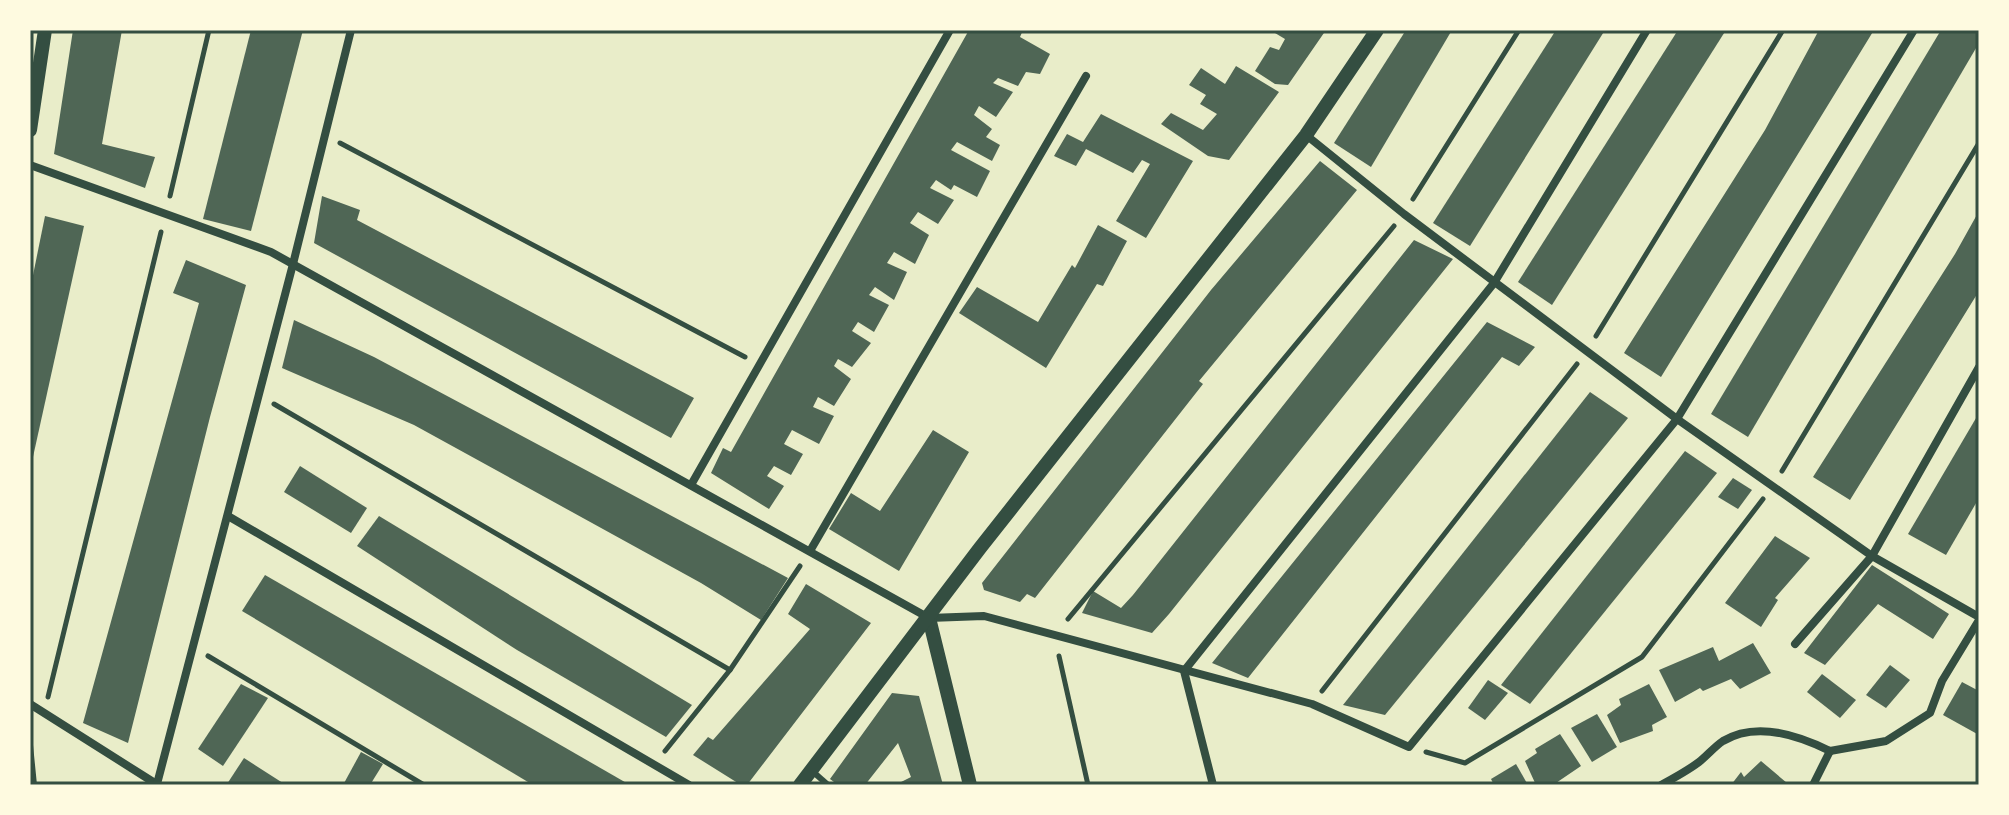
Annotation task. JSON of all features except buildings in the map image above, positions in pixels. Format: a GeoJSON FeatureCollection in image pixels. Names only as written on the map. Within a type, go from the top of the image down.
{"type":"FeatureCollection","features":[{"type":"Feature","properties":{"kind":"street"},"geometry":{"type":"LineString","coordinates":[[30,130],[35,65],[45,30]]}},
{"type":"Feature","properties":{"kind":"street"},"geometry":{"type":"LineString","coordinates":[[30,704],[158,785],[351,30]]}},
{"type":"Feature","properties":{"kind":"street"},"geometry":{"type":"LineString","coordinates":[[691,485],[950,30]]}},
{"type":"Feature","properties":{"kind":"street"},"geometry":{"type":"LineString","coordinates":[[800,785],[980,548],[1306,135],[1377,30]]}},
{"type":"Feature","properties":{"kind":"street"},"geometry":{"type":"LineString","coordinates":[[1184,671],[1494,283],[1647,30]]}},
{"type":"Feature","properties":{"kind":"street"},"geometry":{"type":"LineString","coordinates":[[30,165],[271,252],[929,618],[984,616],[1312,704],[1409,747],[1677,419],[1914,30]]}},
{"type":"Feature","properties":{"kind":"street"},"geometry":{"type":"LineString","coordinates":[[810,551],[1086,76]]}},
{"type":"Feature","properties":{"kind":"street"},"geometry":{"type":"LineString","coordinates":[[1306,135],[1494,283],[1677,419],[1872,556],[1979,619],[1942,681],[1930,713],[1886,741],[1830,751],[1809,741],[1775,732],[1749,732],[1723,741],[1697,764],[1661,785]]}},
{"type":"Feature","properties":{"kind":"street"},"geometry":{"type":"LineString","coordinates":[[1795,644],[1872,556],[1979,367]]}},
{"type":"Feature","properties":{"kind":"street"},"geometry":{"type":"LineString","coordinates":[[228,516],[689,785]]}},
{"type":"Feature","properties":{"kind":"street"},"geometry":{"type":"LineString","coordinates":[[929,618],[970,785]]}},
{"type":"Feature","properties":{"kind":"street"},"geometry":{"type":"LineString","coordinates":[[1184,671],[1213,785]]}},
{"type":"Feature","properties":{"kind":"street"},"geometry":{"type":"LineString","coordinates":[[1813,785],[1830,751]]}},
{"type":"Feature","properties":{"kind":"lane"},"geometry":{"type":"LineString","coordinates":[[30,745],[34,785]]}},
{"type":"Feature","properties":{"kind":"lane"},"geometry":{"type":"LineString","coordinates":[[811,770],[828,785]]}},
{"type":"Feature","properties":{"kind":"path"},"geometry":{"type":"LineString","coordinates":[[44,714],[209,30]]}},
{"type":"Feature","properties":{"kind":"path"},"geometry":{"type":"LineString","coordinates":[[1088,785],[1054,635],[1404,214],[1519,30]]}},
{"type":"Feature","properties":{"kind":"path"},"geometry":{"type":"LineString","coordinates":[[1312,704],[1586,353],[1783,30]]}},
{"type":"Feature","properties":{"kind":"path"},"geometry":{"type":"LineString","coordinates":[[325,135],[760,365]]}},
{"type":"Feature","properties":{"kind":"path"},"geometry":{"type":"LineString","coordinates":[[1409,747],[1465,763],[1642,657],[1773,486],[1979,143]]}},
{"type":"Feature","properties":{"kind":"path"},"geometry":{"type":"LineString","coordinates":[[260,395],[730,670]]}},
{"type":"Feature","properties":{"kind":"path"},"geometry":{"type":"LineString","coordinates":[[654,765],[730,670],[810,551]]}},
{"type":"Feature","properties":{"kind":"path"},"geometry":{"type":"LineString","coordinates":[[193,648],[424,785]]}}]}
